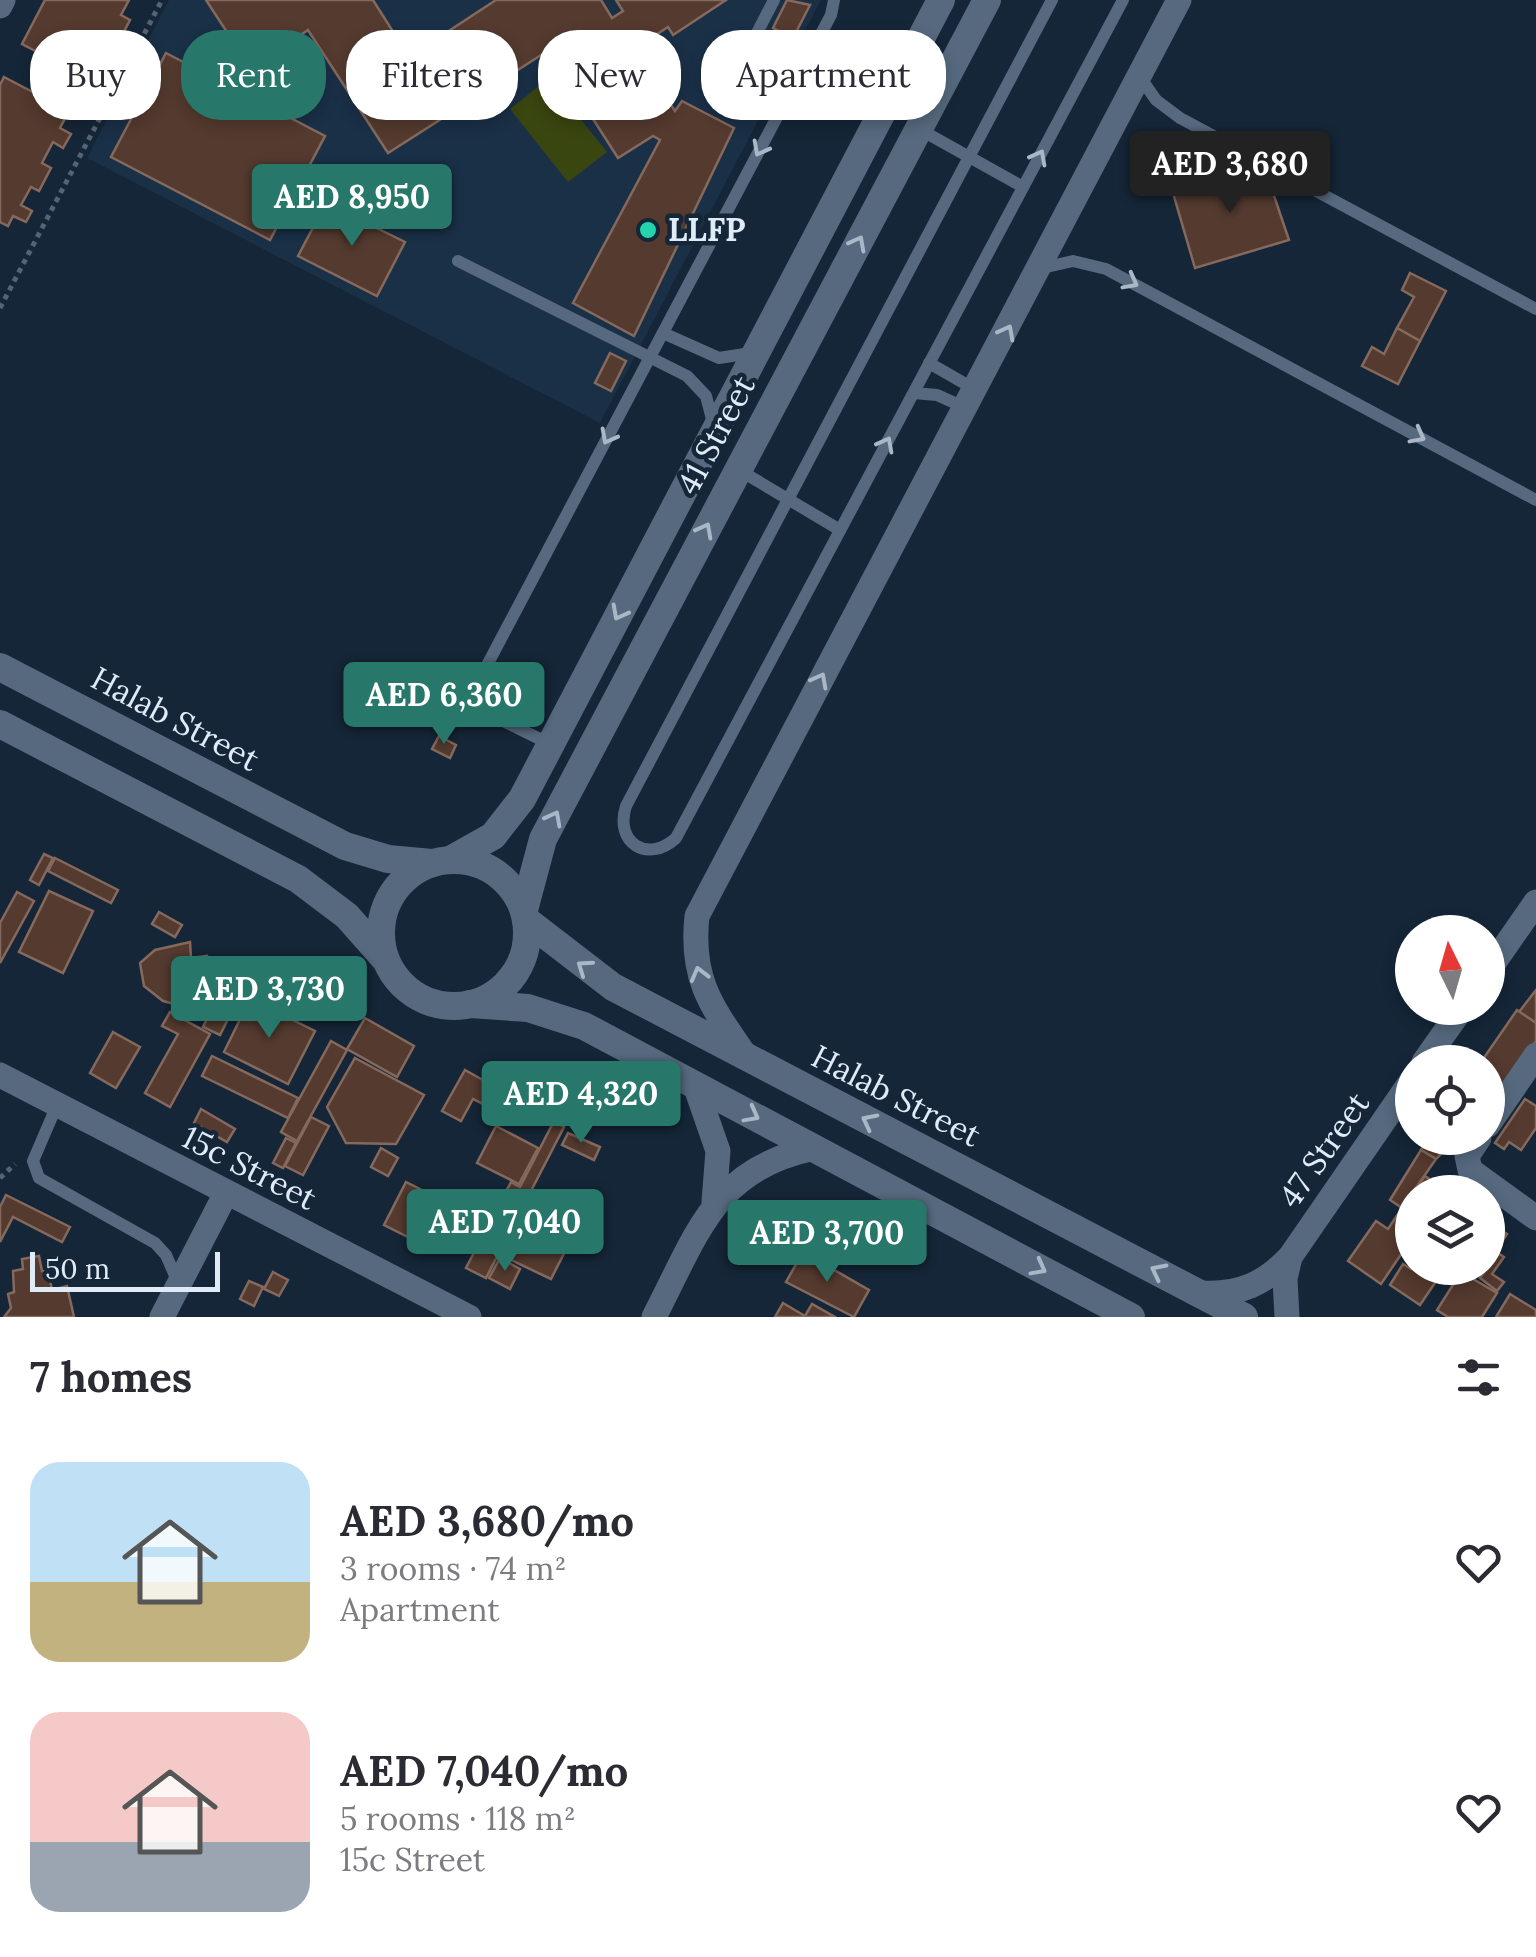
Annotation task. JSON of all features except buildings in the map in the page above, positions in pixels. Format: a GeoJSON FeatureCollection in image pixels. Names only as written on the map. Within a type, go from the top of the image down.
{"type":"FeatureCollection","features":[{"type":"Feature","properties":{"kind":"street","name":"41 Street"},"geometry":{"type":"LineString","coordinates":[[442,861],[492,836],[509,819],[941,0]]}},
{"type":"Feature","properties":{"kind":"street","name":"41 Street"},"geometry":{"type":"LineString","coordinates":[[525,915],[543,839],[988,0]]}},
{"type":"Feature","properties":{"kind":"street"},"geometry":{"type":"LineString","coordinates":[[747,1058],[700,983],[694,950],[697,916],[1179,0]]}},
{"type":"Feature","properties":{"kind":"street","name":"Halab Street"},"geometry":{"type":"LineString","coordinates":[[0,667],[346,846],[388,859],[442,861]]}},
{"type":"Feature","properties":{"kind":"street"},"geometry":{"type":"LineString","coordinates":[[0,724],[298,879],[346,916],[404,985],[430,1002],[557,1015],[695,1084],[1102,1308],[1131,1317]]}},
{"type":"Feature","properties":{"kind":"street"},"geometry":{"type":"LineString","coordinates":[[386,961],[382,921],[388,902],[414,872],[442,861],[488,868],[504,878],[525,915],[524,956],[515,973],[488,998],[470,1004]]}},
{"type":"Feature","properties":{"kind":"street"},"geometry":{"type":"LineString","coordinates":[[1505,947],[1536,902]]}},
{"type":"Feature","properties":{"kind":"street","name":"Halab Street"},"geometry":{"type":"LineString","coordinates":[[525,915],[613,987],[1244,1317]]}},
{"type":"Feature","properties":{"kind":"street"},"geometry":{"type":"LineString","coordinates":[[1505,1101],[1536,1056]]}},
{"type":"Feature","properties":{"kind":"street","name":"15c Street"},"geometry":{"type":"LineString","coordinates":[[0,1075],[469,1317]]}},
{"type":"Feature","properties":{"kind":"street"},"geometry":{"type":"LineString","coordinates":[[695,1084],[718,1152],[714,1201]]}},
{"type":"Feature","properties":{"kind":"street","name":"47 Street"},"geometry":{"type":"LineString","coordinates":[[1202,1294],[1227,1294],[1251,1288],[1290,1256],[1395,1105]]}},
{"type":"Feature","properties":{"kind":"street"},"geometry":{"type":"LineString","coordinates":[[654,1317],[714,1201],[749,1171],[814,1148]]}},
{"type":"Feature","properties":{"kind":"street"},"geometry":{"type":"LineString","coordinates":[[1468,1155],[1470,1170],[1536,1218]]}},
{"type":"Feature","properties":{"kind":"street"},"geometry":{"type":"LineString","coordinates":[[162,1317],[226,1193]]}},
{"type":"Feature","properties":{"kind":"street","name":"47 Street"},"geometry":{"type":"LineString","coordinates":[[1287,1317],[1285,1279],[1290,1256]]}},
{"type":"Feature","properties":{"kind":"lane"},"geometry":{"type":"LineString","coordinates":[[759,30],[774,0]]}},
{"type":"Feature","properties":{"kind":"lane"},"geometry":{"type":"LineString","coordinates":[[550,744],[481,710],[476,686],[831,15],[834,0]]}},
{"type":"Feature","properties":{"kind":"lane"},"geometry":{"type":"LineString","coordinates":[[1052,0],[626,806],[621,821],[624,836],[635,847],[650,852],[665,848],[676,838],[1123,0]]}},
{"type":"Feature","properties":{"kind":"lane"},"geometry":{"type":"LineString","coordinates":[[1139,76],[1156,100],[1180,118],[1536,310]]}},
{"type":"Feature","properties":{"kind":"lane"},"geometry":{"type":"LineString","coordinates":[[919,129],[1023,187]]}},
{"type":"Feature","properties":{"kind":"lane"},"geometry":{"type":"LineString","coordinates":[[458,261],[698,385],[712,408],[712,436]]}},
{"type":"Feature","properties":{"kind":"lane"},"geometry":{"type":"LineString","coordinates":[[1040,268],[1073,261],[1106,268],[1536,500]]}},
{"type":"Feature","properties":{"kind":"lane"},"geometry":{"type":"LineString","coordinates":[[663,333],[718,358],[733,359],[758,350]]}},
{"type":"Feature","properties":{"kind":"lane"},"geometry":{"type":"LineString","coordinates":[[929,364],[971,399]]}},
{"type":"Feature","properties":{"kind":"lane"},"geometry":{"type":"LineString","coordinates":[[914,392],[971,399]]}},
{"type":"Feature","properties":{"kind":"lane"},"geometry":{"type":"LineString","coordinates":[[738,469],[840,530]]}},
{"type":"Feature","properties":{"kind":"lane"},"geometry":{"type":"LineString","coordinates":[[57,1104],[33,1161],[39,1178],[155,1243],[166,1255],[178,1286]]}},
{"type":"Feature","properties":{"kind":"path"},"geometry":{"type":"LineString","coordinates":[[0,308],[162,0]]}},
{"type":"Feature","properties":{"kind":"shaded area"},"geometry":{"type":"Polygon","coordinates":[[[169,0],[821,0],[805,30],[701,30],[701,120],[758,120],[600,423],[87,158],[107,120],[161,120],[161,30],[153,30],[169,0]]]}},
{"type":"Feature","properties":{"kind":"green space"},"geometry":{"type":"Polygon","coordinates":[[[538,87],[538,120],[581,120],[607,152],[568,182],[518,119],[518,103],[538,87]]]}},
{"type":"Feature","properties":{"kind":"place","name":"LLFP"},"geometry":{"type":"Point","coordinates":[648,230]}}]}
